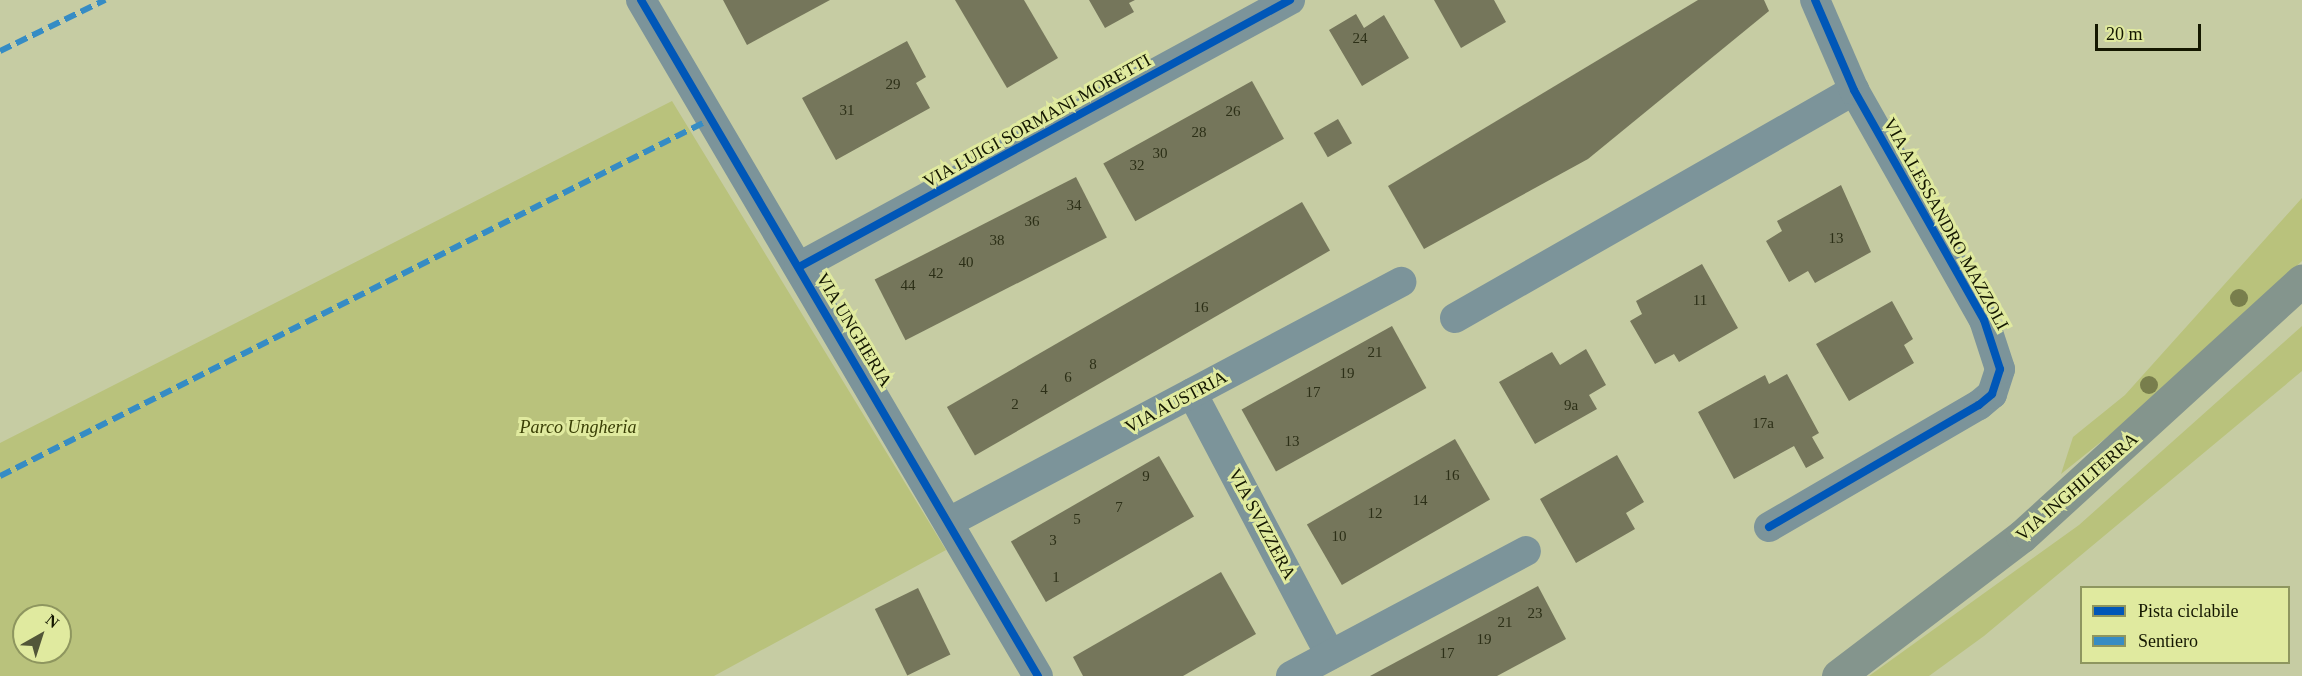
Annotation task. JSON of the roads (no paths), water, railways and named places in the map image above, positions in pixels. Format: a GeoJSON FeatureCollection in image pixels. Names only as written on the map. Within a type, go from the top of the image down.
{"type":"FeatureCollection","features":[{"type":"Feature","properties":{"kind":"main road","name":"VIA INGHILTERRA"},"geometry":{"type":"LineString","coordinates":[[1838,676],[2022,537],[2302,280]]}},
{"type":"Feature","properties":{"kind":"street","name":"VIA UNGHERIA"},"geometry":{"type":"LineString","coordinates":[[641,0],[951,521],[1038,676]]}},
{"type":"Feature","properties":{"kind":"street","name":"VIA LUIGI SORMANI MORETTI"},"geometry":{"type":"LineString","coordinates":[[799,267],[1290,0]]}},
{"type":"Feature","properties":{"kind":"street","name":"VIA ALESSANDRO MAZZOLI"},"geometry":{"type":"LineString","coordinates":[[1769,527],[1967,413],[1992,394],[1998,381],[1993,338],[1854,90],[1815,0]]}},
{"type":"Feature","properties":{"kind":"street"},"geometry":{"type":"LineString","coordinates":[[1455,318],[1854,90]]}},
{"type":"Feature","properties":{"kind":"street","name":"VIA AUSTRIA"},"geometry":{"type":"LineString","coordinates":[[951,521],[1401,282]]}},
{"type":"Feature","properties":{"kind":"street","name":"VIA SVIZZERA"},"geometry":{"type":"LineString","coordinates":[[1192,393],[1330,655]]}},
{"type":"Feature","properties":{"kind":"street"},"geometry":{"type":"LineString","coordinates":[[1291,676],[1526,551]]}},
{"type":"Feature","properties":{"kind":"park label","name":"Parco Ungheria"},"geometry":{"type":"Point","coordinates":[578,427]}}]}
